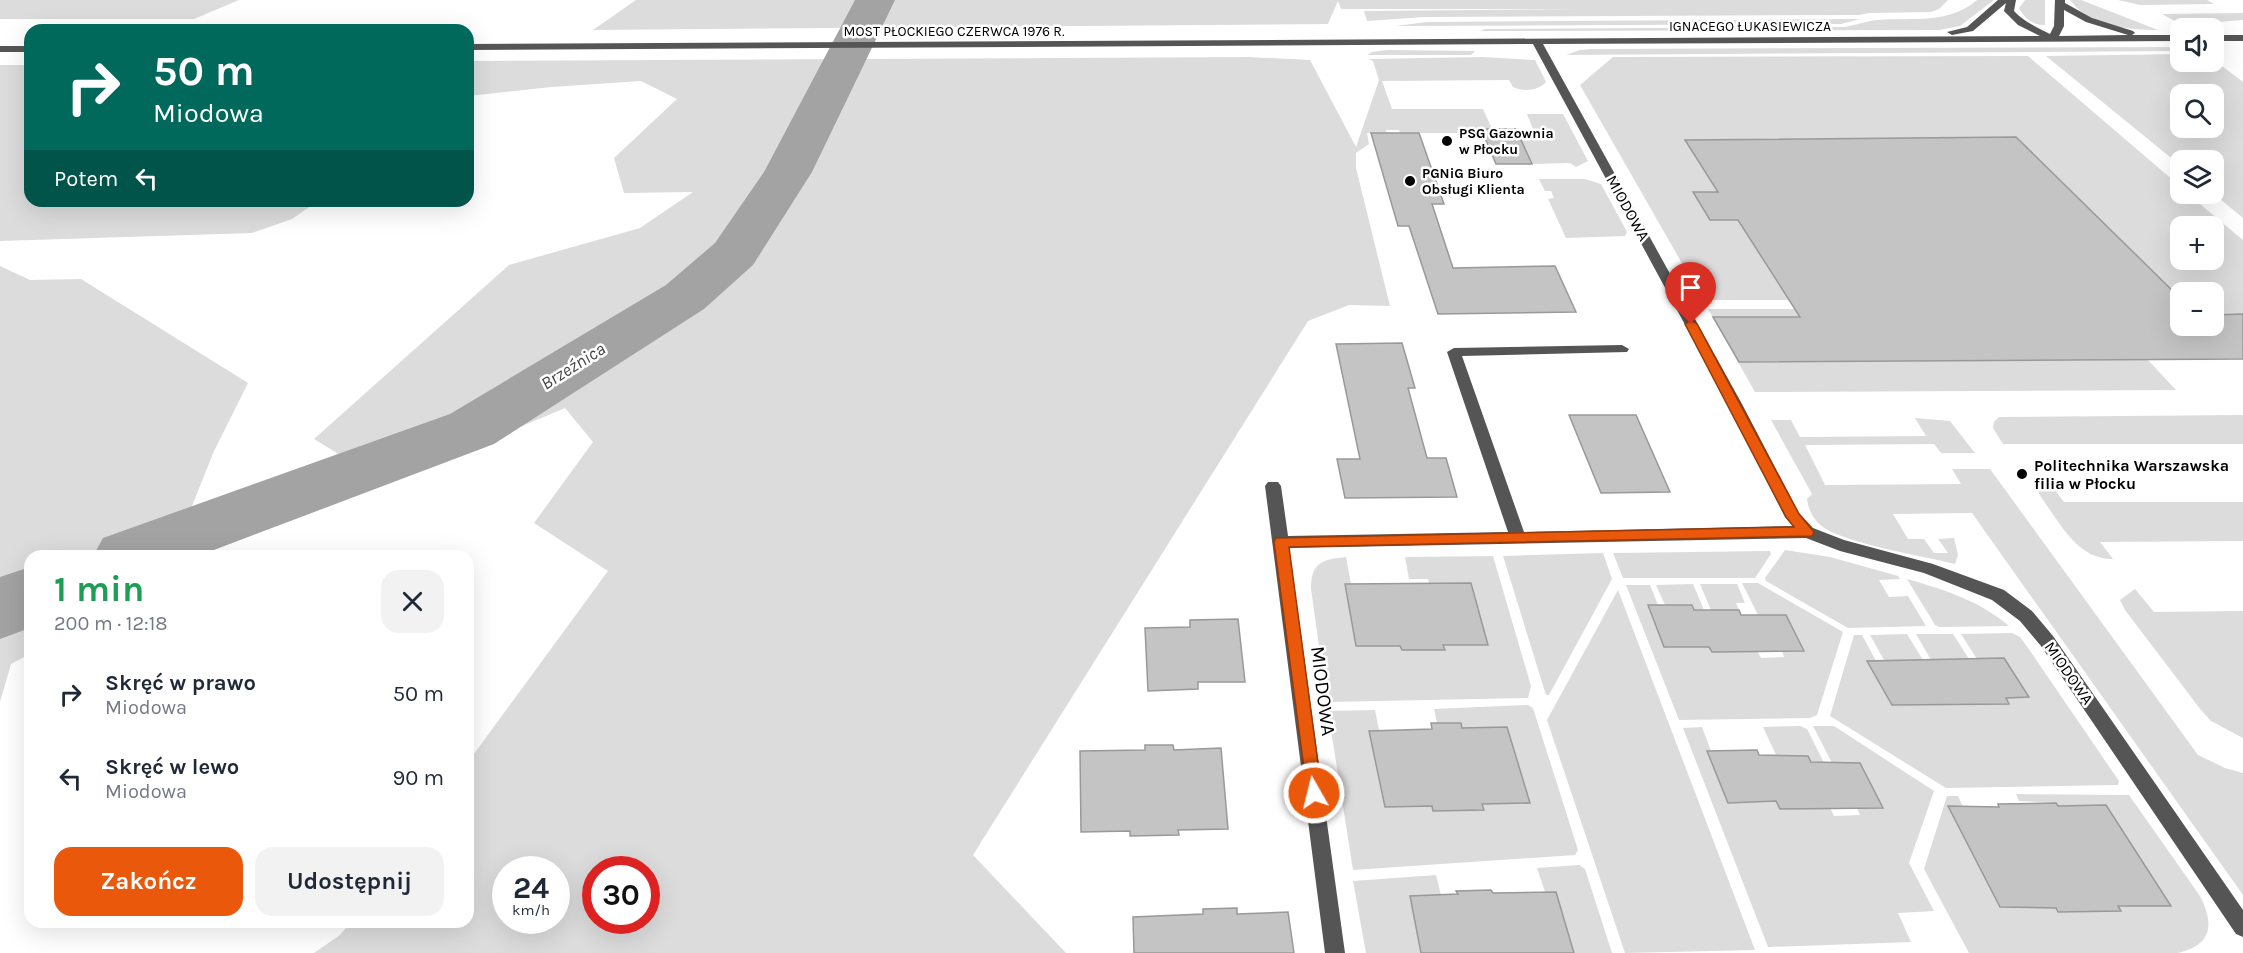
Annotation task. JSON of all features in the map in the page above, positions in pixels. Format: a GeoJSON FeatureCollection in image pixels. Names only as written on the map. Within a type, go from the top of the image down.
{"type":"FeatureCollection","features":[{"type":"Feature","properties":{"kind":"street"},"geometry":{"type":"LineString","coordinates":[[1920,39],[1970,29],[2004,0]]}},
{"type":"Feature","properties":{"kind":"street"},"geometry":{"type":"LineString","coordinates":[[2011,0],[2009,11],[2018,21],[2053,38],[2059,26],[2060,2],[2089,20],[2147,38]]}},
{"type":"Feature","properties":{"kind":"street","name":"IGNACEGO ŁUKASIEWICZA"},"geometry":{"type":"LineString","coordinates":[[1319,42],[2170,38]]}},
{"type":"Feature","properties":{"kind":"street"},"geometry":{"type":"LineString","coordinates":[[2224,38],[2243,38]]}},
{"type":"Feature","properties":{"kind":"street","name":"MIODOWA"},"geometry":{"type":"LineString","coordinates":[[1536,41],[1735,404],[1793,517],[1807,532]]}},
{"type":"Feature","properties":{"kind":"street","name":"MOST PŁOCKIEGO CZERWCA 1976 R."},"geometry":{"type":"LineString","coordinates":[[474,47],[1319,42]]}},
{"type":"Feature","properties":{"kind":"street"},"geometry":{"type":"LineString","coordinates":[[0,49],[24,49]]}},
{"type":"Feature","properties":{"kind":"street"},"geometry":{"type":"LineString","coordinates":[[1518,538],[1454,352],[1622,350]]}},
{"type":"Feature","properties":{"kind":"street","name":"MIODOWA"},"geometry":{"type":"LineString","coordinates":[[1273,486],[1335,953]]}},
{"type":"Feature","properties":{"kind":"street","name":"MIODOWA"},"geometry":{"type":"LineString","coordinates":[[1281,542],[1807,532],[1967,582],[1998,595],[2026,616],[2047,641],[2243,927]]}},
{"type":"Feature","properties":{"kind":"shaded area"},"geometry":{"type":"Polygon","coordinates":[[[0,0],[239,0],[194,19],[0,19],[0,0]]]}},
{"type":"Feature","properties":{"kind":"shaded area"},"geometry":{"type":"Polygon","coordinates":[[[636,0],[1948,0],[1939,9],[1931,12],[1859,15],[1424,17],[1367,21],[1364,11],[1584,9],[1341,9],[1338,1],[1328,24],[593,30],[636,0]]]}},
{"type":"Feature","properties":{"kind":"shaded area"},"geometry":{"type":"Polygon","coordinates":[[[1977,0],[1994,0],[1960,26],[1939,30],[1480,31],[1485,29],[1845,27],[1877,20],[1942,17],[1966,8],[1977,0]]]}},
{"type":"Feature","properties":{"kind":"shaded area"},"geometry":{"type":"Polygon","coordinates":[[[2025,0],[2045,0],[2045,25],[2033,23],[2024,15],[2019,8],[2025,0]]]}},
{"type":"Feature","properties":{"kind":"shaded area"},"geometry":{"type":"Polygon","coordinates":[[[2070,0],[2081,0],[2158,30],[2134,29],[2098,21],[2078,9],[2070,0]]]}},
{"type":"Feature","properties":{"kind":"shaded area"},"geometry":{"type":"Polygon","coordinates":[[[2118,0],[2207,0],[2214,4],[2140,5],[2118,0]]]}},
{"type":"Feature","properties":{"kind":"shaded area"},"geometry":{"type":"Polygon","coordinates":[[[2243,13],[2243,20],[2224,22],[2224,18],[2170,18],[2162,14],[2243,13]]]}},
{"type":"Feature","properties":{"kind":"shaded area"},"geometry":{"type":"Polygon","coordinates":[[[1860,19],[1841,24],[1396,26],[1427,22],[1860,19]]]}},
{"type":"Feature","properties":{"kind":"shaded area"},"geometry":{"type":"Polygon","coordinates":[[[2170,47],[2170,51],[1566,55],[1591,49],[2170,47]]]}},
{"type":"Feature","properties":{"kind":"shaded area"},"geometry":{"type":"Polygon","coordinates":[[[1387,50],[1475,51],[1471,55],[1367,55],[1387,50]]]}},
{"type":"Feature","properties":{"kind":"shaded area"},"geometry":{"type":"Polygon","coordinates":[[[2170,54],[2170,72],[2224,72],[2224,68],[2243,82],[2243,218],[2224,202],[2224,150],[2170,150],[2170,157],[2046,56],[2170,54]]]}},
{"type":"Feature","properties":{"kind":"shaded area"},"geometry":{"type":"Polygon","coordinates":[[[2028,56],[2170,178],[2170,204],[2200,204],[2214,216],[2170,216],[2170,270],[2224,270],[2224,224],[2243,240],[2243,314],[2224,315],[2224,282],[2170,282],[2170,295],[1686,141],[1701,166],[1769,191],[1693,192],[1738,220],[1844,300],[1703,300],[1580,85],[1613,57],[2028,56]]]}},
{"type":"Feature","properties":{"kind":"shaded area"},"geometry":{"type":"Polygon","coordinates":[[[1248,57],[1310,60],[1356,147],[1379,80],[1373,61],[1368,59],[1482,57],[1535,60],[1546,82],[1535,89],[1526,90],[1513,87],[1509,80],[1382,81],[1392,109],[1483,109],[1492,129],[1481,129],[1481,133],[1400,133],[1399,130],[1386,130],[1386,133],[1367,133],[1369,144],[1356,153],[1356,168],[1390,306],[1349,305],[1308,321],[973,855],[1066,953],[314,953],[340,935],[346,928],[474,928],[474,754],[608,571],[534,523],[593,442],[565,408],[386,483],[314,439],[509,265],[640,228],[693,192],[624,193],[614,158],[677,99],[641,81],[474,95],[474,61],[1248,57]]]}},
{"type":"Feature","properties":{"kind":"shaded area"},"geometry":{"type":"Polygon","coordinates":[[[0,65],[24,65],[24,207],[309,207],[292,219],[252,233],[0,241],[0,65]]]}},
{"type":"Feature","properties":{"kind":"shaded area"},"geometry":{"type":"Polygon","coordinates":[[[1527,114],[1563,114],[1588,161],[1576,167],[1570,163],[1532,164],[1516,129],[1533,129],[1527,114]]]}},
{"type":"Feature","properties":{"kind":"shaded area"},"geometry":{"type":"Polygon","coordinates":[[[1539,179],[1585,179],[1601,184],[1627,232],[1625,236],[1566,238],[1548,199],[1554,198],[1551,191],[1545,191],[1539,179]]]}},
{"type":"Feature","properties":{"kind":"shaded area"},"geometry":{"type":"Polygon","coordinates":[[[0,266],[30,280],[81,279],[248,383],[214,451],[174,550],[24,550],[24,657],[11,664],[0,702],[0,266]]]}},
{"type":"Feature","properties":{"kind":"shaded area"},"geometry":{"type":"Polygon","coordinates":[[[1708,309],[1850,309],[1855,317],[1714,317],[1739,362],[2148,360],[2176,390],[1755,392],[1708,309]]]}},
{"type":"Feature","properties":{"kind":"shaded area"},"geometry":{"type":"Polygon","coordinates":[[[2243,415],[2243,444],[2003,444],[1993,428],[1994,422],[1999,417],[2243,415]]]}},
{"type":"Feature","properties":{"kind":"shaded area"},"geometry":{"type":"Polygon","coordinates":[[[1915,418],[1950,421],[1975,453],[1941,453],[1934,444],[1805,445],[1825,485],[1961,484],[1952,469],[1990,469],[2198,755],[2225,768],[2243,773],[2243,895],[1972,513],[1893,514],[1908,539],[1924,539],[1934,553],[1948,553],[1938,539],[1954,538],[1958,555],[1955,564],[1886,549],[1834,533],[1817,522],[1812,514],[1807,499],[1812,494],[1771,420],[1791,420],[1800,437],[1926,436],[1915,418]]]}},
{"type":"Feature","properties":{"kind":"shaded area"},"geometry":{"type":"Polygon","coordinates":[[[2048,481],[2064,502],[2243,502],[2243,541],[2100,542],[2113,559],[2100,558],[2079,546],[2070,537],[2039,494],[2040,484],[2048,481]]]}},
{"type":"Feature","properties":{"kind":"shaded area"},"geometry":{"type":"Polygon","coordinates":[[[1785,550],[1830,557],[1898,576],[1900,579],[1879,580],[1889,597],[1908,596],[1926,626],[1848,628],[1766,581],[1765,578],[1785,550]]]}},
{"type":"Feature","properties":{"kind":"shaded area"},"geometry":{"type":"Polygon","coordinates":[[[1770,551],[1771,554],[1755,578],[1623,578],[1613,553],[1770,551]]]}},
{"type":"Feature","properties":{"kind":"shaded area"},"geometry":{"type":"Polygon","coordinates":[[[1603,553],[1612,579],[1549,695],[1546,695],[1503,556],[1603,553]]]}},
{"type":"Feature","properties":{"kind":"shaded area"},"geometry":{"type":"Polygon","coordinates":[[[1493,556],[1531,686],[1528,698],[1327,702],[1311,589],[1313,573],[1320,564],[1330,559],[1346,557],[1351,584],[1345,584],[1356,646],[1400,646],[1402,650],[1444,650],[1443,645],[1488,645],[1472,584],[1429,583],[1428,579],[1409,579],[1405,557],[1493,556]]]}},
{"type":"Feature","properties":{"kind":"shaded area"},"geometry":{"type":"Polygon","coordinates":[[[1907,579],[1973,603],[2009,626],[1939,627],[1935,625],[1907,579]]]}},
{"type":"Feature","properties":{"kind":"shaded area"},"geometry":{"type":"Polygon","coordinates":[[[1742,583],[1758,583],[1843,632],[1817,715],[1810,718],[1679,720],[1626,585],[1650,585],[1658,605],[1648,606],[1665,647],[1707,641],[1712,652],[1734,652],[1755,646],[1761,658],[1784,657],[1782,651],[1804,651],[1786,615],[1758,615],[1742,583]]]}},
{"type":"Feature","properties":{"kind":"shaded area"},"geometry":{"type":"Polygon","coordinates":[[[1693,584],[1704,610],[1694,610],[1692,605],[1665,605],[1656,585],[1693,584]]]}},
{"type":"Feature","properties":{"kind":"shaded area"},"geometry":{"type":"Polygon","coordinates":[[[1700,584],[1737,584],[1745,603],[1736,603],[1739,610],[1711,610],[1700,584]]]}},
{"type":"Feature","properties":{"kind":"shaded area"},"geometry":{"type":"Polygon","coordinates":[[[2135,589],[2154,612],[2243,611],[2243,738],[2211,721],[2125,610],[2120,600],[2135,589]]]}},
{"type":"Feature","properties":{"kind":"shaded area"},"geometry":{"type":"Polygon","coordinates":[[[1618,590],[1755,950],[1625,953],[1547,720],[1618,590]]]}},
{"type":"Feature","properties":{"kind":"shaded area"},"geometry":{"type":"Polygon","coordinates":[[[2012,633],[2020,637],[2028,648],[2119,781],[2118,785],[1946,788],[1830,716],[1854,635],[1862,635],[1876,661],[1867,661],[1892,705],[1914,705],[1934,699],[1937,705],[1961,705],[1981,698],[1985,704],[2008,704],[2006,698],[2028,697],[1977,659],[1961,634],[2012,633]]]}},
{"type":"Feature","properties":{"kind":"shaded area"},"geometry":{"type":"Polygon","coordinates":[[[1907,634],[1923,660],[1884,660],[1870,635],[1907,634]]]}},
{"type":"Feature","properties":{"kind":"shaded area"},"geometry":{"type":"Polygon","coordinates":[[[1916,634],[1953,634],[1969,659],[1931,660],[1916,634]]]}},
{"type":"Feature","properties":{"kind":"shaded area"},"geometry":{"type":"Polygon","coordinates":[[[1528,705],[1533,708],[1578,850],[1575,855],[1353,870],[1328,711],[1375,710],[1379,730],[1369,731],[1385,807],[1432,806],[1483,810],[1482,804],[1530,803],[1507,727],[1462,728],[1460,723],[1437,723],[1434,709],[1528,705]]]}},
{"type":"Feature","properties":{"kind":"shaded area"},"geometry":{"type":"Polygon","coordinates":[[[1800,726],[1807,729],[1824,763],[1777,757],[1763,727],[1800,726]]]}},
{"type":"Feature","properties":{"kind":"shaded area"},"geometry":{"type":"Polygon","coordinates":[[[1813,726],[1834,726],[1934,791],[1909,863],[1934,911],[1898,913],[1911,942],[1768,947],[1683,728],[1702,727],[1711,751],[1749,795],[1827,801],[1834,816],[1860,815],[1857,808],[1883,808],[1860,763],[1832,763],[1813,726]]]}},
{"type":"Feature","properties":{"kind":"shaded area"},"geometry":{"type":"Polygon","coordinates":[[[2016,794],[2129,795],[2200,896],[2205,906],[2208,924],[2204,939],[2198,945],[2178,953],[1969,953],[1924,869],[1947,796],[1958,796],[1963,807],[1948,807],[2000,907],[2056,908],[2058,912],[2120,911],[2118,906],[2171,906],[2106,805],[2058,806],[2056,803],[2019,801],[2016,794]]]}},
{"type":"Feature","properties":{"kind":"shaded area"},"geometry":{"type":"Polygon","coordinates":[[[1579,865],[1585,869],[1612,953],[1574,953],[1556,892],[1545,892],[1537,868],[1579,865]]]}},
{"type":"Feature","properties":{"kind":"shaded area"},"geometry":{"type":"Polygon","coordinates":[[[1436,875],[1441,895],[1410,896],[1421,953],[1366,953],[1353,881],[1436,875]]]}},
{"type":"Feature","properties":{"kind":"building"},"geometry":{"type":"Polygon","coordinates":[[[1481,129],[1516,129],[1532,164],[1496,164],[1481,129]]]}},
{"type":"Feature","properties":{"kind":"building"},"geometry":{"type":"Polygon","coordinates":[[[1371,133],[1419,133],[1444,204],[1432,204],[1453,268],[1555,266],[1576,312],[1438,314],[1409,226],[1398,226],[1371,133]]]}},
{"type":"Feature","properties":{"kind":"building"},"geometry":{"type":"Polygon","coordinates":[[[2016,137],[2170,288],[2170,336],[2224,336],[2224,315],[2243,314],[2243,359],[1739,362],[1713,317],[1800,317],[1738,220],[1710,220],[1693,192],[1718,192],[1685,140],[2016,137]]]}},
{"type":"Feature","properties":{"kind":"building"},"geometry":{"type":"Polygon","coordinates":[[[1402,343],[1415,388],[1408,388],[1427,458],[1446,458],[1457,497],[1345,498],[1337,459],[1360,459],[1336,344],[1402,343]]]}},
{"type":"Feature","properties":{"kind":"building"},"geometry":{"type":"Polygon","coordinates":[[[1569,415],[1636,415],[1670,492],[1601,493],[1569,415]]]}},
{"type":"Feature","properties":{"kind":"building"},"geometry":{"type":"Polygon","coordinates":[[[1471,583],[1488,645],[1443,645],[1445,650],[1402,650],[1400,646],[1356,646],[1345,584],[1471,583]]]}},
{"type":"Feature","properties":{"kind":"building"},"geometry":{"type":"Polygon","coordinates":[[[1648,605],[1692,605],[1694,610],[1739,610],[1741,615],[1786,615],[1804,651],[1712,652],[1709,647],[1664,647],[1648,605]]]}},
{"type":"Feature","properties":{"kind":"building"},"geometry":{"type":"Polygon","coordinates":[[[1238,619],[1245,682],[1198,682],[1198,689],[1148,691],[1145,628],[1190,627],[1190,620],[1238,619]]]}},
{"type":"Feature","properties":{"kind":"building"},"geometry":{"type":"Polygon","coordinates":[[[2004,658],[2029,697],[2006,698],[2009,704],[1892,705],[1867,661],[2004,658]]]}},
{"type":"Feature","properties":{"kind":"building"},"geometry":{"type":"Polygon","coordinates":[[[1431,723],[1461,723],[1462,728],[1507,727],[1530,803],[1482,804],[1484,810],[1433,811],[1432,806],[1385,807],[1369,731],[1432,729],[1431,723]]]}},
{"type":"Feature","properties":{"kind":"building"},"geometry":{"type":"Polygon","coordinates":[[[1145,745],[1173,745],[1174,750],[1221,748],[1228,829],[1178,830],[1179,835],[1130,836],[1130,831],[1081,832],[1080,751],[1145,750],[1145,745]]]}},
{"type":"Feature","properties":{"kind":"building"},"geometry":{"type":"Polygon","coordinates":[[[1757,750],[1759,755],[1808,756],[1811,762],[1860,763],[1883,808],[1780,809],[1776,801],[1728,803],[1707,751],[1757,750]]]}},
{"type":"Feature","properties":{"kind":"building"},"geometry":{"type":"Polygon","coordinates":[[[2056,803],[2058,806],[2106,805],[2171,906],[2118,906],[2121,911],[2058,912],[2056,908],[2000,907],[1948,806],[1999,807],[1998,804],[2056,803]]]}},
{"type":"Feature","properties":{"kind":"building"},"geometry":{"type":"Polygon","coordinates":[[[1491,890],[1493,893],[1556,892],[1574,953],[1421,953],[1410,896],[1491,890]]]}},
{"type":"Feature","properties":{"kind":"building"},"geometry":{"type":"Polygon","coordinates":[[[1237,908],[1237,914],[1288,912],[1294,953],[1134,953],[1133,917],[1203,914],[1203,909],[1237,908]]]}},
{"type":"Feature","properties":{"kind":"waterway","name":"Brzeźnica"},"geometry":{"type":"LineString","coordinates":[[143,550],[472,429],[685,297],[734,254],[788,172],[875,0]]}},
{"type":"Feature","properties":{"kind":"waterway","name":"Brzeźnica"},"geometry":{"type":"LineString","coordinates":[[0,611],[24,597]]}},
{"type":"Feature","properties":{"kind":"place","name":"PSG Gazownia w Płocku"},"geometry":{"type":"Point","coordinates":[1447,141]}},
{"type":"Feature","properties":{"kind":"place","name":"PGNiG Biuro Obsługi Klienta"},"geometry":{"type":"Point","coordinates":[1410,181]}},
{"type":"Feature","properties":{"kind":"place","name":"Politechnika Warszawska filia w Płocku"},"geometry":{"type":"Point","coordinates":[2022,474]}},
{"type":"Feature","properties":{"kind":"route"},"geometry":{"type":"LineString","coordinates":[[1314,793],[1281,542],[1807,532],[1793,517],[1691,324]]}}]}
